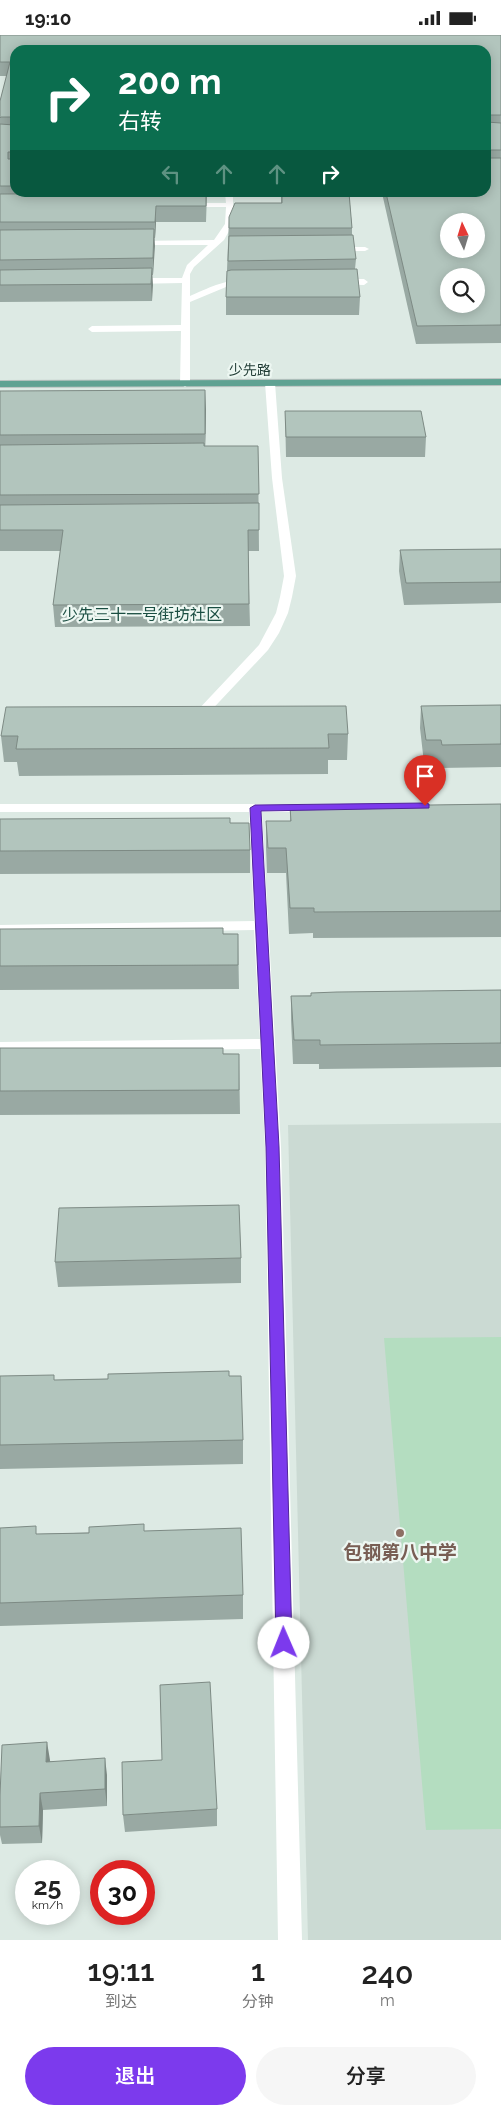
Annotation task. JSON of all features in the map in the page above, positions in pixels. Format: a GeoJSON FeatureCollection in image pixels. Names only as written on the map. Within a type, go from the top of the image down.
{"type":"FeatureCollection","features":[{"type":"Feature","properties":{"kind":"main road","name":"少先路"},"geometry":{"type":"LineString","coordinates":[[0,384],[501,383]]}},
{"type":"Feature","properties":{"kind":"street"},"geometry":{"type":"LineString","coordinates":[[185,384],[186,280],[188,267],[224,234],[229,225],[229,197]]}},
{"type":"Feature","properties":{"kind":"street"},"geometry":{"type":"LineString","coordinates":[[179,205],[229,205]]}},
{"type":"Feature","properties":{"kind":"street"},"geometry":{"type":"LineString","coordinates":[[128,243],[216,242]]}},
{"type":"Feature","properties":{"kind":"street"},"geometry":{"type":"LineString","coordinates":[[207,249],[226,249]]}},
{"type":"Feature","properties":{"kind":"street"},"geometry":{"type":"LineString","coordinates":[[325,249],[365,249]]}},
{"type":"Feature","properties":{"kind":"street"},"geometry":{"type":"LineString","coordinates":[[117,281],[186,280]]}},
{"type":"Feature","properties":{"kind":"street"},"geometry":{"type":"LineString","coordinates":[[325,282],[364,282]]}},
{"type":"Feature","properties":{"kind":"street"},"geometry":{"type":"LineString","coordinates":[[186,301],[224,285],[258,283]]}},
{"type":"Feature","properties":{"kind":"street"},"geometry":{"type":"LineString","coordinates":[[92,329],[186,328]]}},
{"type":"Feature","properties":{"kind":"street"},"geometry":{"type":"LineString","coordinates":[[200,715],[264,647],[282,613],[286,597],[290,576],[277,478],[270,383]]}},
{"type":"Feature","properties":{"kind":"street"},"geometry":{"type":"LineString","coordinates":[[0,808],[324,807]]}},
{"type":"Feature","properties":{"kind":"street"},"geometry":{"type":"LineString","coordinates":[[255,808],[273,1177],[290,1940]]}},
{"type":"Feature","properties":{"kind":"street"},"geometry":{"type":"LineString","coordinates":[[0,930],[261,925]]}},
{"type":"Feature","properties":{"kind":"street"},"geometry":{"type":"LineString","coordinates":[[0,1047],[268,1044]]}},
{"type":"Feature","properties":{"kind":"shaded area","name":"包钢第八中学"},"geometry":{"type":"Polygon","coordinates":[[[501,1123],[501,1940],[308,1940],[288,1125],[501,1123]]]}},
{"type":"Feature","properties":{"kind":"green space"},"geometry":{"type":"Polygon","coordinates":[[[501,1337],[501,1829],[426,1830],[384,1338],[501,1337]]]}},
{"type":"Feature","properties":{"kind":"building"},"geometry":{"type":"Polygon","coordinates":[[[0,35],[501,35],[501,115],[491,115],[491,45],[10,45],[10,62],[0,62],[0,35]]]}},
{"type":"Feature","properties":{"kind":"building"},"geometry":{"type":"Polygon","coordinates":[[[10,62],[10,117],[0,118],[0,101],[10,62]]]}},
{"type":"Feature","properties":{"kind":"building"},"geometry":{"type":"Polygon","coordinates":[[[491,122],[501,123],[501,150],[491,150],[491,122]]]}},
{"type":"Feature","properties":{"kind":"building"},"geometry":{"type":"Polygon","coordinates":[[[0,124],[10,125],[10,152],[8,152],[8,159],[10,159],[10,186],[0,186],[0,124]]]}},
{"type":"Feature","properties":{"kind":"building"},"geometry":{"type":"Polygon","coordinates":[[[491,158],[501,158],[501,325],[417,326],[387,197],[491,197],[491,158]]]}},
{"type":"Feature","properties":{"kind":"building"},"geometry":{"type":"Polygon","coordinates":[[[0,194],[10,194],[10,197],[206,197],[206,206],[156,206],[155,222],[0,222],[0,194]]]}},
{"type":"Feature","properties":{"kind":"building"},"geometry":{"type":"Polygon","coordinates":[[[282,197],[349,197],[352,228],[229,228],[229,217],[235,203],[282,203],[282,197]]]}},
{"type":"Feature","properties":{"kind":"building"},"geometry":{"type":"Polygon","coordinates":[[[154,229],[153,258],[0,260],[0,230],[154,229]]]}},
{"type":"Feature","properties":{"kind":"building"},"geometry":{"type":"Polygon","coordinates":[[[353,235],[356,259],[228,261],[229,236],[353,235]]]}},
{"type":"Feature","properties":{"kind":"building"},"geometry":{"type":"Polygon","coordinates":[[[152,268],[151,284],[0,285],[0,270],[152,268]]]}},
{"type":"Feature","properties":{"kind":"building"},"geometry":{"type":"Polygon","coordinates":[[[357,269],[360,297],[226,297],[227,271],[231,270],[357,269]]]}},
{"type":"Feature","properties":{"kind":"building"},"geometry":{"type":"Polygon","coordinates":[[[205,390],[205,434],[0,435],[0,391],[205,390]]]}},
{"type":"Feature","properties":{"kind":"building"},"geometry":{"type":"Polygon","coordinates":[[[285,411],[421,411],[426,437],[286,437],[285,411]]]}},
{"type":"Feature","properties":{"kind":"building"},"geometry":{"type":"Polygon","coordinates":[[[204,443],[204,446],[258,446],[259,494],[0,495],[0,445],[204,443]]]}},
{"type":"Feature","properties":{"kind":"building"},"geometry":{"type":"Polygon","coordinates":[[[259,503],[259,530],[248,530],[249,604],[53,605],[63,530],[0,530],[0,505],[259,503]]]}},
{"type":"Feature","properties":{"kind":"building"},"geometry":{"type":"Polygon","coordinates":[[[501,549],[501,582],[406,583],[400,550],[501,549]]]}},
{"type":"Feature","properties":{"kind":"building"},"geometry":{"type":"Polygon","coordinates":[[[501,705],[501,744],[442,745],[441,740],[426,740],[421,706],[501,705]]]}},
{"type":"Feature","properties":{"kind":"building"},"geometry":{"type":"Polygon","coordinates":[[[346,706],[348,734],[328,734],[329,748],[16,749],[18,736],[1,736],[6,707],[346,706]]]}},
{"type":"Feature","properties":{"kind":"building"},"geometry":{"type":"Polygon","coordinates":[[[501,804],[501,911],[314,912],[314,908],[290,908],[286,848],[268,848],[266,821],[291,821],[290,807],[501,804]]]}},
{"type":"Feature","properties":{"kind":"building"},"geometry":{"type":"Polygon","coordinates":[[[230,818],[230,823],[249,823],[250,850],[0,851],[0,819],[230,818]]]}},
{"type":"Feature","properties":{"kind":"building"},"geometry":{"type":"Polygon","coordinates":[[[223,928],[223,934],[238,934],[238,965],[0,966],[0,929],[223,928]]]}},
{"type":"Feature","properties":{"kind":"building"},"geometry":{"type":"Polygon","coordinates":[[[501,990],[501,1043],[320,1045],[320,1040],[294,1040],[291,996],[311,996],[311,993],[337,992],[501,990]]]}},
{"type":"Feature","properties":{"kind":"building"},"geometry":{"type":"Polygon","coordinates":[[[0,1048],[223,1048],[223,1054],[239,1054],[239,1090],[0,1091],[0,1048]]]}},
{"type":"Feature","properties":{"kind":"building"},"geometry":{"type":"Polygon","coordinates":[[[239,1205],[241,1258],[55,1262],[59,1208],[239,1205]]]}},
{"type":"Feature","properties":{"kind":"building"},"geometry":{"type":"Polygon","coordinates":[[[229,1371],[229,1376],[241,1376],[243,1440],[0,1445],[0,1376],[54,1375],[54,1380],[108,1379],[108,1374],[229,1371]]]}},
{"type":"Feature","properties":{"kind":"building"},"geometry":{"type":"Polygon","coordinates":[[[144,1524],[144,1531],[241,1528],[243,1595],[0,1603],[0,1528],[36,1526],[36,1534],[89,1533],[89,1527],[144,1524]]]}},
{"type":"Feature","properties":{"kind":"building"},"geometry":{"type":"Polygon","coordinates":[[[210,1682],[217,1809],[123,1815],[122,1762],[162,1760],[160,1685],[210,1682]]]}},
{"type":"Feature","properties":{"kind":"building"},"geometry":{"type":"Polygon","coordinates":[[[47,1742],[46,1762],[105,1758],[105,1789],[40,1793],[39,1826],[0,1827],[2,1745],[47,1742]]]}},
{"type":"Feature","properties":{"kind":"place","name":"包钢第八中学"},"geometry":{"type":"Point","coordinates":[400,1533]}},
{"type":"Feature","properties":{"kind":"district","name":"少先三十一号街坊社区"},"geometry":{"type":"Point","coordinates":[142,614]}},
{"type":"Feature","properties":{"kind":"route"},"geometry":{"type":"LineString","coordinates":[[284,1643],[273,1147],[255,808],[425,806]]}}]}
